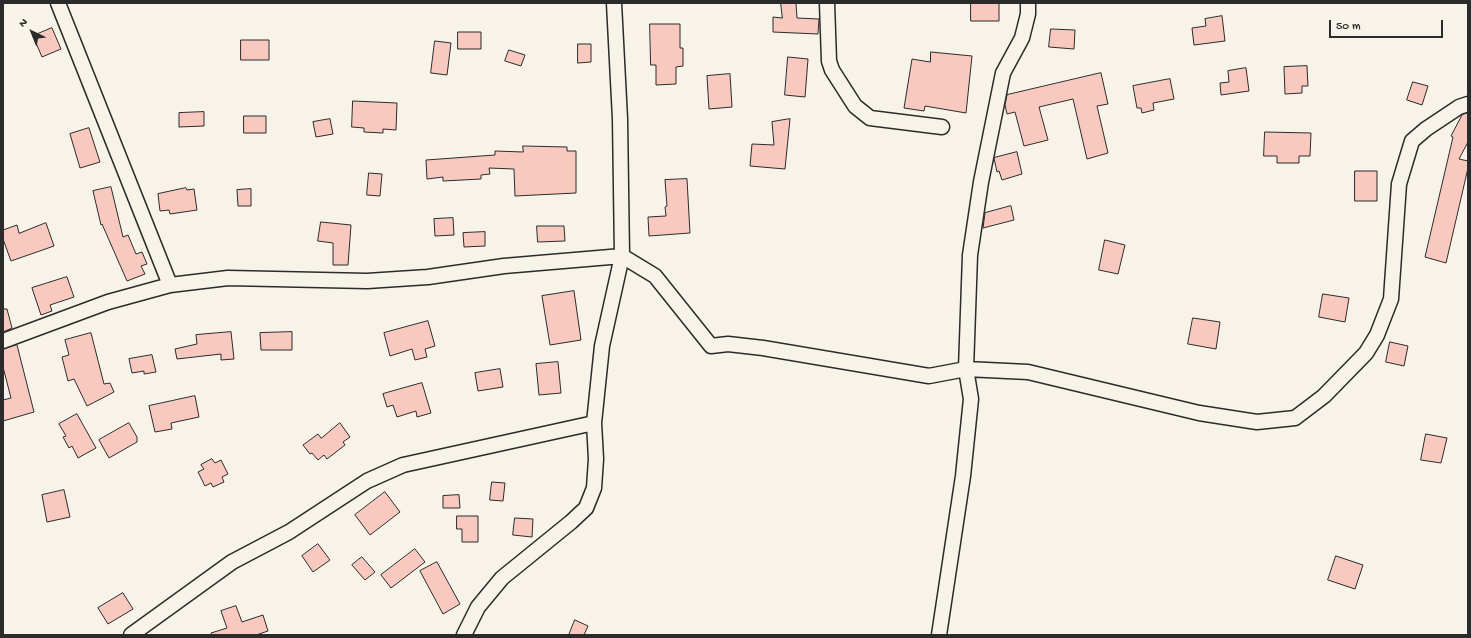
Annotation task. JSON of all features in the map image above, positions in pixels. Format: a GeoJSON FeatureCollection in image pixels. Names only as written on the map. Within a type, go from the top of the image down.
{"type":"FeatureCollection","features":[{"type":"Feature","properties":{"kind":"street"},"geometry":{"type":"LineString","coordinates":[[58,3],[170,285]]}},
{"type":"Feature","properties":{"kind":"street"},"geometry":{"type":"LineString","coordinates":[[464,635],[478,607],[502,578],[586,508],[594,488],[596,459],[594,423],[602,346],[622,256],[620,119],[614,3]]}},
{"type":"Feature","properties":{"kind":"street"},"geometry":{"type":"LineString","coordinates":[[827,3],[829,61],[832,70],[856,106],[870,118],[942,127]]}},
{"type":"Feature","properties":{"kind":"street"},"geometry":{"type":"LineString","coordinates":[[939,635],[963,476],[971,399],[966,369],[970,255],[981,182],[1003,73],[1022,38],[1028,14],[1028,3]]}},
{"type":"Feature","properties":{"kind":"street"},"geometry":{"type":"LineString","coordinates":[[3,341],[108,302],[170,285],[228,278],[367,281],[420,278],[504,266],[622,256],[656,276],[711,346],[728,344],[763,348],[928,376],[966,369],[1028,372],[1171,407],[1258,422],[1295,418],[1324,396],[1366,353],[1377,335],[1391,299],[1399,184],[1412,141],[1426,129],[1459,107],[1468,104]]}},
{"type":"Feature","properties":{"kind":"street"},"geometry":{"type":"LineString","coordinates":[[131,635],[232,562],[289,532],[374,478],[402,465],[594,423]]}},
{"type":"Feature","properties":{"kind":"building"},"geometry":{"type":"Polygon","coordinates":[[[781,3],[796,3],[797,18],[819,19],[818,34],[773,32],[773,17],[782,18],[781,3]]]}},
{"type":"Feature","properties":{"kind":"building"},"geometry":{"type":"Polygon","coordinates":[[[971,3],[999,3],[999,21],[971,21],[971,3]]]}},
{"type":"Feature","properties":{"kind":"building"},"geometry":{"type":"Polygon","coordinates":[[[1222,16],[1225,41],[1194,45],[1192,28],[1206,26],[1205,19],[1222,16]]]}},
{"type":"Feature","properties":{"kind":"building"},"geometry":{"type":"Polygon","coordinates":[[[650,24],[680,24],[680,48],[683,48],[683,66],[676,67],[676,84],[656,85],[656,65],[651,65],[650,24]]]}},
{"type":"Feature","properties":{"kind":"building"},"geometry":{"type":"Polygon","coordinates":[[[52,28],[61,49],[42,57],[33,36],[52,28]]]}},
{"type":"Feature","properties":{"kind":"building"},"geometry":{"type":"Polygon","coordinates":[[[1051,29],[1075,30],[1074,49],[1049,47],[1051,29]]]}},
{"type":"Feature","properties":{"kind":"building"},"geometry":{"type":"Polygon","coordinates":[[[458,32],[481,32],[481,49],[458,49],[458,32]]]}},
{"type":"Feature","properties":{"kind":"building"},"geometry":{"type":"Polygon","coordinates":[[[241,40],[269,40],[269,60],[241,60],[241,40]]]}},
{"type":"Feature","properties":{"kind":"building"},"geometry":{"type":"Polygon","coordinates":[[[435,41],[451,43],[447,75],[431,73],[435,41]]]}},
{"type":"Feature","properties":{"kind":"building"},"geometry":{"type":"Polygon","coordinates":[[[578,44],[591,44],[591,62],[578,63],[578,44]]]}},
{"type":"Feature","properties":{"kind":"building"},"geometry":{"type":"Polygon","coordinates":[[[509,50],[525,55],[521,66],[505,61],[509,50]]]}},
{"type":"Feature","properties":{"kind":"building"},"geometry":{"type":"Polygon","coordinates":[[[931,52],[972,56],[966,113],[925,106],[924,111],[904,108],[912,59],[930,62],[931,52]]]}},
{"type":"Feature","properties":{"kind":"building"},"geometry":{"type":"Polygon","coordinates":[[[788,57],[808,59],[805,97],[785,95],[788,57]]]}},
{"type":"Feature","properties":{"kind":"building"},"geometry":{"type":"Polygon","coordinates":[[[1307,66],[1308,86],[1302,86],[1302,93],[1285,94],[1284,67],[1307,66]]]}},
{"type":"Feature","properties":{"kind":"building"},"geometry":{"type":"Polygon","coordinates":[[[1246,68],[1249,91],[1221,95],[1220,83],[1229,82],[1228,71],[1246,68]]]}},
{"type":"Feature","properties":{"kind":"building"},"geometry":{"type":"Polygon","coordinates":[[[1101,73],[1108,104],[1097,106],[1108,153],[1087,159],[1073,99],[1039,107],[1048,140],[1024,146],[1015,112],[1007,114],[1005,105],[1007,95],[1101,73]]]}},
{"type":"Feature","properties":{"kind":"building"},"geometry":{"type":"Polygon","coordinates":[[[730,74],[732,107],[709,109],[707,76],[730,74]]]}},
{"type":"Feature","properties":{"kind":"building"},"geometry":{"type":"Polygon","coordinates":[[[1170,79],[1174,99],[1153,103],[1154,110],[1142,113],[1141,108],[1137,108],[1133,86],[1170,79]]]}},
{"type":"Feature","properties":{"kind":"building"},"geometry":{"type":"Polygon","coordinates":[[[1413,82],[1428,86],[1422,105],[1407,100],[1413,82]]]}},
{"type":"Feature","properties":{"kind":"building"},"geometry":{"type":"Polygon","coordinates":[[[353,101],[397,103],[396,130],[383,129],[383,133],[364,132],[364,128],[352,127],[353,101]]]}},
{"type":"Feature","properties":{"kind":"building"},"geometry":{"type":"Polygon","coordinates":[[[204,112],[204,126],[179,127],[179,113],[204,112]]]}},
{"type":"Feature","properties":{"kind":"building"},"geometry":{"type":"Polygon","coordinates":[[[1468,113],[1468,142],[1459,159],[1468,161],[1468,168],[1446,263],[1425,257],[1453,137],[1451,136],[1462,115],[1468,113]]]}},
{"type":"Feature","properties":{"kind":"building"},"geometry":{"type":"Polygon","coordinates":[[[244,116],[266,116],[266,133],[244,133],[244,116]]]}},
{"type":"Feature","properties":{"kind":"building"},"geometry":{"type":"Polygon","coordinates":[[[330,119],[333,134],[316,137],[313,122],[330,119]]]}},
{"type":"Feature","properties":{"kind":"building"},"geometry":{"type":"Polygon","coordinates":[[[790,119],[785,169],[750,166],[752,144],[774,145],[772,122],[790,119]]]}},
{"type":"Feature","properties":{"kind":"building"},"geometry":{"type":"Polygon","coordinates":[[[89,128],[100,162],[80,168],[70,134],[89,128]]]}},
{"type":"Feature","properties":{"kind":"building"},"geometry":{"type":"Polygon","coordinates":[[[1265,132],[1311,133],[1310,156],[1299,156],[1299,163],[1277,163],[1277,156],[1264,156],[1265,132]]]}},
{"type":"Feature","properties":{"kind":"building"},"geometry":{"type":"Polygon","coordinates":[[[523,146],[567,147],[567,151],[576,151],[576,193],[515,196],[514,169],[489,168],[490,174],[481,175],[481,179],[443,181],[443,177],[427,179],[426,160],[495,155],[495,151],[523,152],[523,146]]]}},
{"type":"Feature","properties":{"kind":"building"},"geometry":{"type":"Polygon","coordinates":[[[1017,152],[1022,174],[1002,180],[999,171],[997,172],[994,158],[1017,152]]]}},
{"type":"Feature","properties":{"kind":"building"},"geometry":{"type":"Polygon","coordinates":[[[1355,171],[1377,171],[1377,201],[1355,201],[1355,171]]]}},
{"type":"Feature","properties":{"kind":"building"},"geometry":{"type":"Polygon","coordinates":[[[369,173],[382,174],[380,196],[367,195],[369,173]]]}},
{"type":"Feature","properties":{"kind":"building"},"geometry":{"type":"Polygon","coordinates":[[[687,179],[690,233],[649,236],[648,217],[666,216],[665,207],[667,206],[665,180],[687,179]]]}},
{"type":"Feature","properties":{"kind":"building"},"geometry":{"type":"Polygon","coordinates":[[[111,187],[123,237],[128,235],[136,254],[142,252],[147,264],[141,266],[145,274],[127,281],[102,224],[101,225],[93,191],[111,187]]]}},
{"type":"Feature","properties":{"kind":"building"},"geometry":{"type":"Polygon","coordinates":[[[186,188],[187,190],[194,189],[197,210],[170,214],[169,210],[160,211],[158,194],[186,188]]]}},
{"type":"Feature","properties":{"kind":"building"},"geometry":{"type":"Polygon","coordinates":[[[251,189],[251,206],[238,206],[237,190],[251,189]]]}},
{"type":"Feature","properties":{"kind":"building"},"geometry":{"type":"Polygon","coordinates":[[[1011,206],[1014,220],[983,228],[985,213],[1011,206]]]}},
{"type":"Feature","properties":{"kind":"building"},"geometry":{"type":"Polygon","coordinates":[[[453,218],[454,235],[435,236],[434,219],[453,218]]]}},
{"type":"Feature","properties":{"kind":"building"},"geometry":{"type":"Polygon","coordinates":[[[321,222],[351,225],[348,265],[333,265],[333,243],[318,241],[321,222]]]}},
{"type":"Feature","properties":{"kind":"building"},"geometry":{"type":"Polygon","coordinates":[[[46,223],[54,246],[11,261],[3,239],[3,230],[17,225],[19,233],[46,223]]]}},
{"type":"Feature","properties":{"kind":"building"},"geometry":{"type":"Polygon","coordinates":[[[537,226],[564,226],[565,241],[538,242],[537,226]]]}},
{"type":"Feature","properties":{"kind":"building"},"geometry":{"type":"Polygon","coordinates":[[[485,232],[485,246],[464,247],[463,233],[485,232]]]}},
{"type":"Feature","properties":{"kind":"building"},"geometry":{"type":"Polygon","coordinates":[[[1105,240],[1125,245],[1118,274],[1099,270],[1105,240]]]}},
{"type":"Feature","properties":{"kind":"building"},"geometry":{"type":"Polygon","coordinates":[[[67,277],[74,297],[50,305],[52,311],[41,315],[32,288],[67,277]]]}},
{"type":"Feature","properties":{"kind":"building"},"geometry":{"type":"Polygon","coordinates":[[[574,291],[581,340],[550,345],[542,296],[574,291]]]}},
{"type":"Feature","properties":{"kind":"building"},"geometry":{"type":"Polygon","coordinates":[[[1323,294],[1349,298],[1345,322],[1319,317],[1323,294]]]}},
{"type":"Feature","properties":{"kind":"building"},"geometry":{"type":"Polygon","coordinates":[[[3,309],[7,309],[12,328],[3,332],[3,309]]]}},
{"type":"Feature","properties":{"kind":"building"},"geometry":{"type":"Polygon","coordinates":[[[1193,318],[1220,322],[1216,349],[1188,344],[1193,318]]]}},
{"type":"Feature","properties":{"kind":"building"},"geometry":{"type":"Polygon","coordinates":[[[428,321],[435,346],[425,349],[427,357],[415,360],[412,349],[390,356],[384,333],[428,321]]]}},
{"type":"Feature","properties":{"kind":"building"},"geometry":{"type":"Polygon","coordinates":[[[231,332],[234,359],[221,360],[221,354],[177,359],[175,349],[197,344],[196,335],[231,332]]]}},
{"type":"Feature","properties":{"kind":"building"},"geometry":{"type":"Polygon","coordinates":[[[292,332],[292,350],[261,350],[260,333],[292,332]]]}},
{"type":"Feature","properties":{"kind":"building"},"geometry":{"type":"Polygon","coordinates":[[[91,333],[104,384],[110,383],[114,392],[87,406],[74,379],[68,381],[62,357],[69,355],[65,340],[91,333]]]}},
{"type":"Feature","properties":{"kind":"building"},"geometry":{"type":"Polygon","coordinates":[[[1390,342],[1408,346],[1404,366],[1386,362],[1390,342]]]}},
{"type":"Feature","properties":{"kind":"building"},"geometry":{"type":"Polygon","coordinates":[[[17,345],[34,412],[3,421],[3,400],[11,398],[3,367],[3,349],[17,345]]]}},
{"type":"Feature","properties":{"kind":"building"},"geometry":{"type":"Polygon","coordinates":[[[152,355],[156,372],[144,374],[144,371],[132,373],[129,359],[152,355]]]}},
{"type":"Feature","properties":{"kind":"building"},"geometry":{"type":"Polygon","coordinates":[[[558,362],[561,393],[539,395],[536,364],[558,362]]]}},
{"type":"Feature","properties":{"kind":"building"},"geometry":{"type":"Polygon","coordinates":[[[500,369],[503,387],[478,391],[475,373],[500,369]]]}},
{"type":"Feature","properties":{"kind":"building"},"geometry":{"type":"Polygon","coordinates":[[[422,383],[431,413],[417,417],[416,411],[397,417],[393,405],[387,407],[383,394],[422,383]]]}},
{"type":"Feature","properties":{"kind":"building"},"geometry":{"type":"Polygon","coordinates":[[[195,396],[199,417],[171,423],[172,429],[155,432],[149,406],[195,396]]]}},
{"type":"Feature","properties":{"kind":"building"},"geometry":{"type":"Polygon","coordinates":[[[77,414],[96,448],[78,458],[72,446],[69,448],[63,437],[66,436],[59,424],[77,414]]]}},
{"type":"Feature","properties":{"kind":"building"},"geometry":{"type":"Polygon","coordinates":[[[129,423],[137,437],[137,442],[109,458],[99,440],[129,423]]]}},
{"type":"Feature","properties":{"kind":"building"},"geometry":{"type":"Polygon","coordinates":[[[340,423],[350,437],[343,442],[345,445],[327,459],[324,455],[318,460],[312,453],[310,454],[303,445],[318,434],[321,438],[340,423]]]}},
{"type":"Feature","properties":{"kind":"building"},"geometry":{"type":"Polygon","coordinates":[[[1426,434],[1447,438],[1441,463],[1421,460],[1426,434]]]}},
{"type":"Feature","properties":{"kind":"building"},"geometry":{"type":"Polygon","coordinates":[[[212,459],[215,463],[221,460],[228,474],[222,477],[224,482],[213,487],[211,483],[205,486],[198,472],[204,469],[201,465],[212,459]]]}},
{"type":"Feature","properties":{"kind":"building"},"geometry":{"type":"Polygon","coordinates":[[[492,482],[505,483],[503,501],[490,500],[492,482]]]}},
{"type":"Feature","properties":{"kind":"building"},"geometry":{"type":"Polygon","coordinates":[[[64,490],[70,517],[47,522],[42,495],[64,490]]]}},
{"type":"Feature","properties":{"kind":"building"},"geometry":{"type":"Polygon","coordinates":[[[385,492],[400,512],[370,535],[355,515],[385,492]]]}},
{"type":"Feature","properties":{"kind":"building"},"geometry":{"type":"Polygon","coordinates":[[[459,495],[460,508],[443,508],[443,496],[459,495]]]}},
{"type":"Feature","properties":{"kind":"building"},"geometry":{"type":"Polygon","coordinates":[[[457,516],[478,516],[478,542],[462,542],[462,529],[457,529],[457,516]]]}},
{"type":"Feature","properties":{"kind":"building"},"geometry":{"type":"Polygon","coordinates":[[[515,518],[533,519],[532,537],[513,535],[515,518]]]}},
{"type":"Feature","properties":{"kind":"building"},"geometry":{"type":"Polygon","coordinates":[[[318,544],[330,560],[313,572],[302,556],[318,544]]]}},
{"type":"Feature","properties":{"kind":"building"},"geometry":{"type":"Polygon","coordinates":[[[415,549],[425,562],[391,588],[381,575],[415,549]]]}},
{"type":"Feature","properties":{"kind":"building"},"geometry":{"type":"Polygon","coordinates":[[[1336,556],[1363,565],[1355,589],[1328,580],[1336,556]]]}},
{"type":"Feature","properties":{"kind":"building"},"geometry":{"type":"Polygon","coordinates":[[[362,557],[375,572],[365,580],[352,565],[362,557]]]}},
{"type":"Feature","properties":{"kind":"building"},"geometry":{"type":"Polygon","coordinates":[[[437,562],[460,604],[443,614],[420,571],[437,562]]]}},
{"type":"Feature","properties":{"kind":"building"},"geometry":{"type":"Polygon","coordinates":[[[123,593],[133,609],[108,624],[98,608],[123,593]]]}},
{"type":"Feature","properties":{"kind":"building"},"geometry":{"type":"Polygon","coordinates":[[[236,606],[242,622],[263,615],[268,631],[256,635],[212,635],[211,633],[227,628],[221,611],[236,606]]]}},
{"type":"Feature","properties":{"kind":"building"},"geometry":{"type":"Polygon","coordinates":[[[575,620],[588,626],[584,635],[569,635],[575,620]]]}}]}
